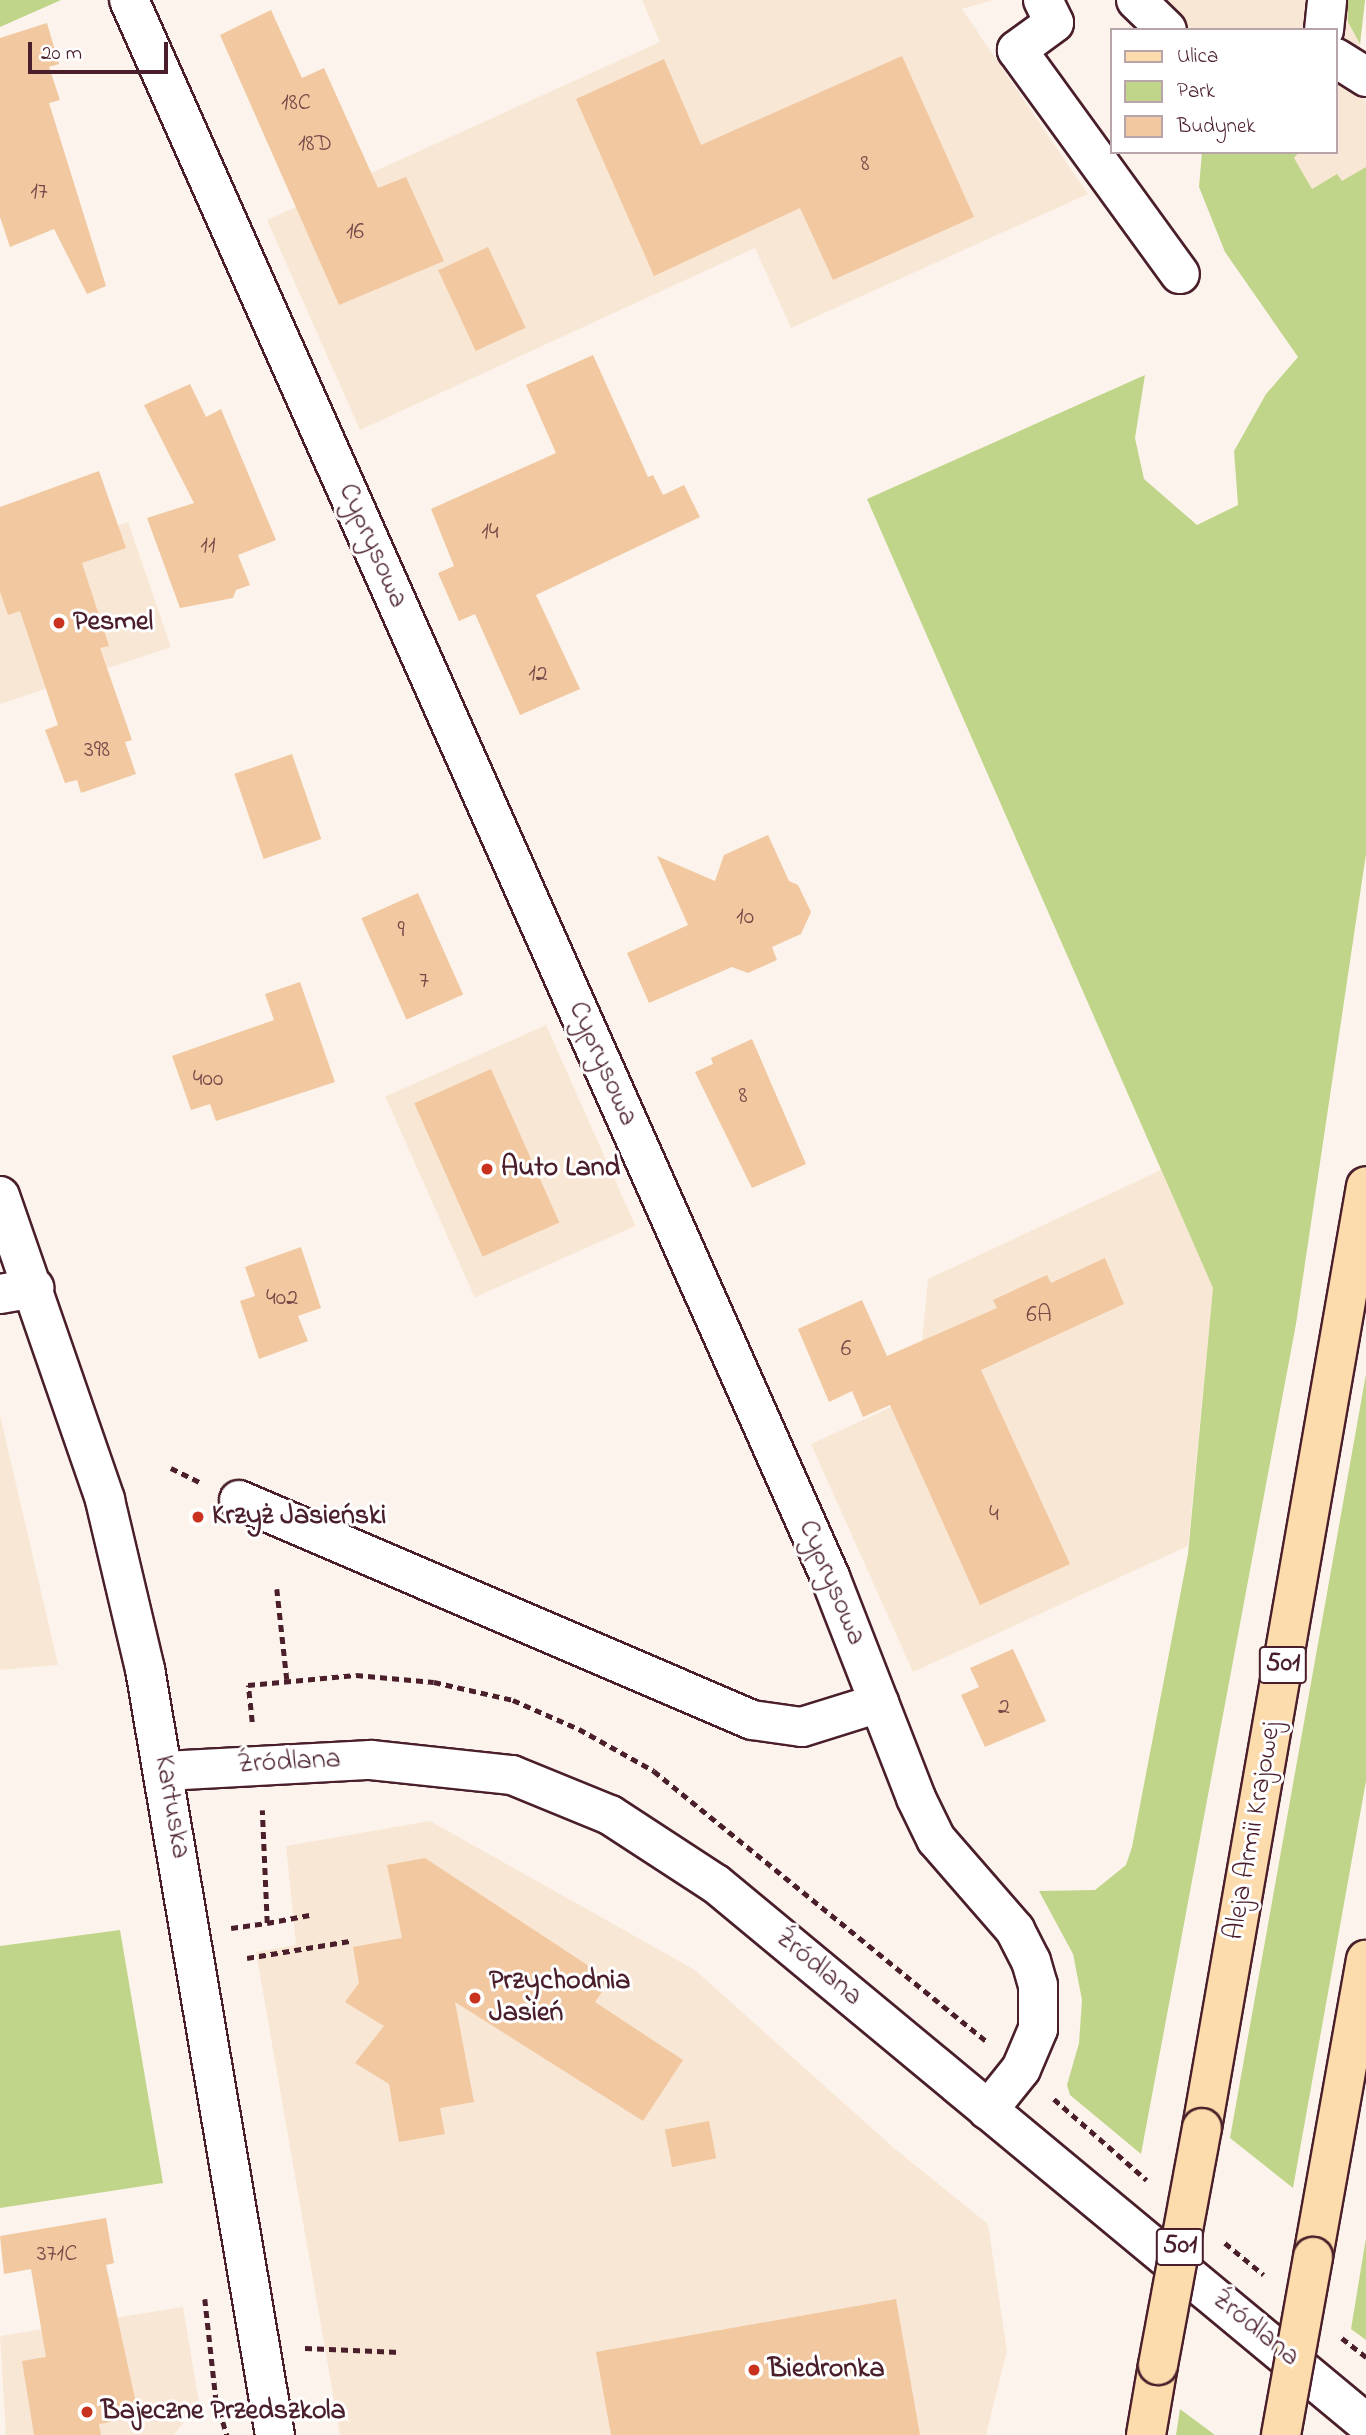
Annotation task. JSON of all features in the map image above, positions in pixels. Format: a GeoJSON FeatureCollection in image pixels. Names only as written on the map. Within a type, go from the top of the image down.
{"type":"FeatureCollection","features":[{"type":"Feature","properties":{"kind":"main road","name":"Aleja Armii Krajowej"},"geometry":{"type":"LineString","coordinates":[[1146,2435],[1366,1186]]}},
{"type":"Feature","properties":{"kind":"main road"},"geometry":{"type":"LineString","coordinates":[[1281,2435],[1366,1960]]}},
{"type":"Feature","properties":{"kind":"street","name":"Cyprysowa"},"geometry":{"type":"LineString","coordinates":[[129,0],[797,1501],[936,1839],[1015,1930],[1038,1986],[1038,2029],[1021,2069],[988,2110]]}},
{"type":"Feature","properties":{"kind":"street"},"geometry":{"type":"LineString","coordinates":[[1136,0],[1165,28]]}},
{"type":"Feature","properties":{"kind":"street"},"geometry":{"type":"LineString","coordinates":[[1324,28],[1327,0]]}},
{"type":"Feature","properties":{"kind":"street"},"geometry":{"type":"LineString","coordinates":[[1048,12],[1017,50],[1180,274]]}},
{"type":"Feature","properties":{"kind":"street","name":"Kartuska"},"geometry":{"type":"LineString","coordinates":[[0,1196],[17,1291],[105,1500],[165,1770],[275,2435]]}},
{"type":"Feature","properties":{"kind":"street"},"geometry":{"type":"LineString","coordinates":[[239,1500],[752,1720],[802,1727],[879,1703]]}},
{"type":"Feature","properties":{"kind":"street","name":"Źródlana"},"geometry":{"type":"LineString","coordinates":[[165,1770],[371,1760],[512,1775],[598,1810],[716,1884],[1366,2423]]}},
{"type":"Feature","properties":{"kind":"path"},"geometry":{"type":"LineString","coordinates":[[277,1589],[287,1679]]}},
{"type":"Feature","properties":{"kind":"path"},"geometry":{"type":"LineString","coordinates":[[265,1834],[267,1923]]}},
{"type":"Feature","properties":{"kind":"path"},"geometry":{"type":"LineString","coordinates":[[242,1926],[309,1915]]}},
{"type":"Feature","properties":{"kind":"path"},"geometry":{"type":"LineString","coordinates":[[247,1958],[350,1941]]}},
{"type":"Feature","properties":{"kind":"path"},"geometry":{"type":"LineString","coordinates":[[304,2348],[400,2352]]}},
{"type":"Feature","properties":{"kind":"shaded area"},"geometry":{"type":"Polygon","coordinates":[[[642,0],[993,0],[962,9],[1088,194],[791,328],[755,248],[360,430],[267,220],[660,42],[642,0]]]}},
{"type":"Feature","properties":{"kind":"shaded area"},"geometry":{"type":"Polygon","coordinates":[[[1119,0],[1365,0],[1357,74],[1366,104],[1366,225],[1318,216],[1262,154],[1338,154],[1338,28],[1144,28],[1119,0]]]}},
{"type":"Feature","properties":{"kind":"shaded area"},"geometry":{"type":"Polygon","coordinates":[[[128,522],[171,647],[0,704],[0,569],[128,522]]]}},
{"type":"Feature","properties":{"kind":"shaded area"},"geometry":{"type":"Polygon","coordinates":[[[546,1025],[635,1226],[475,1298],[385,1097],[546,1025]]]}},
{"type":"Feature","properties":{"kind":"shaded area"},"geometry":{"type":"Polygon","coordinates":[[[1161,1170],[1213,1288],[1188,1546],[913,1672],[811,1444],[917,1395],[928,1279],[1161,1170]]]}},
{"type":"Feature","properties":{"kind":"shaded area"},"geometry":{"type":"Polygon","coordinates":[[[0,1415],[58,1665],[0,1670],[0,1415]]]}},
{"type":"Feature","properties":{"kind":"shaded area"},"geometry":{"type":"Polygon","coordinates":[[[430,1821],[695,1970],[895,2149],[988,2224],[1007,2351],[986,2435],[340,2435],[256,1952],[296,1945],[286,1846],[430,1821]]]}},
{"type":"Feature","properties":{"kind":"shaded area"},"geometry":{"type":"Polygon","coordinates":[[[183,2307],[199,2402],[174,2435],[6,2435],[0,2336],[183,2307]]]}},
{"type":"Feature","properties":{"kind":"green space"},"geometry":{"type":"Polygon","coordinates":[[[0,0],[61,0],[0,27],[0,0]]]}},
{"type":"Feature","properties":{"kind":"green space"},"geometry":{"type":"Polygon","coordinates":[[[1347,0],[1365,0],[1360,44],[1348,22],[1347,0]]]}},
{"type":"Feature","properties":{"kind":"green space"},"geometry":{"type":"Polygon","coordinates":[[[1202,154],[1297,154],[1294,158],[1312,189],[1337,174],[1342,181],[1366,167],[1366,854],[1296,1324],[1141,2154],[1070,2095],[1067,2085],[1079,2043],[1082,2000],[1073,1954],[1039,1891],[1095,1890],[1126,1865],[1132,1847],[1188,1554],[1213,1288],[867,499],[1145,375],[1135,438],[1144,479],[1197,525],[1238,505],[1234,451],[1266,394],[1298,357],[1225,252],[1199,187],[1202,154]]]}},
{"type":"Feature","properties":{"kind":"green space"},"geometry":{"type":"Polygon","coordinates":[[[1366,1374],[1366,1781],[1293,2188],[1230,2138],[1366,1374]]]}},
{"type":"Feature","properties":{"kind":"green space"},"geometry":{"type":"Polygon","coordinates":[[[120,1930],[163,2183],[0,2208],[0,1946],[120,1930]]]}},
{"type":"Feature","properties":{"kind":"green space"},"geometry":{"type":"Polygon","coordinates":[[[1366,2238],[1366,2340],[1351,2329],[1366,2238]]]}},
{"type":"Feature","properties":{"kind":"green space"},"geometry":{"type":"Polygon","coordinates":[[[1180,2409],[1215,2435],[1176,2435],[1180,2409]]]}},
{"type":"Feature","properties":{"kind":"building"},"geometry":{"type":"Polygon","coordinates":[[[271,10],[302,78],[324,68],[378,188],[406,177],[444,261],[339,305],[220,35],[271,10]]]}},
{"type":"Feature","properties":{"kind":"building"},"geometry":{"type":"Polygon","coordinates":[[[47,23],[59,64],[49,67],[60,100],[49,103],[106,286],[87,294],[54,229],[10,247],[0,217],[0,38],[47,23]]]}},
{"type":"Feature","properties":{"kind":"building"},"geometry":{"type":"Polygon","coordinates":[[[902,56],[974,217],[833,280],[800,208],[654,276],[576,99],[664,59],[701,145],[902,56]]]}},
{"type":"Feature","properties":{"kind":"building"},"geometry":{"type":"Polygon","coordinates":[[[488,247],[526,328],[476,351],[438,270],[488,247]]]}},
{"type":"Feature","properties":{"kind":"building"},"geometry":{"type":"Polygon","coordinates":[[[593,355],[648,477],[653,475],[663,495],[684,485],[700,517],[536,595],[580,689],[520,715],[475,614],[459,621],[438,573],[454,566],[431,509],[556,453],[526,385],[593,355]]]}},
{"type":"Feature","properties":{"kind":"building"},"geometry":{"type":"Polygon","coordinates":[[[190,384],[206,417],[221,409],[276,540],[238,555],[250,585],[236,590],[233,598],[180,608],[147,518],[194,503],[144,405],[190,384]]]}},
{"type":"Feature","properties":{"kind":"building"},"geometry":{"type":"Polygon","coordinates":[[[99,471],[126,548],[82,563],[109,646],[100,648],[132,740],[125,742],[136,774],[81,793],[77,780],[65,783],[45,730],[58,725],[20,611],[8,615],[0,592],[0,507],[99,471]]]}},
{"type":"Feature","properties":{"kind":"building"},"geometry":{"type":"Polygon","coordinates":[[[292,754],[321,839],[264,859],[234,774],[292,754]]]}},
{"type":"Feature","properties":{"kind":"building"},"geometry":{"type":"Polygon","coordinates":[[[768,835],[789,881],[798,885],[811,912],[801,934],[772,947],[777,960],[748,973],[732,967],[649,1003],[627,953],[688,925],[657,856],[715,881],[724,855],[768,835]]]}},
{"type":"Feature","properties":{"kind":"building"},"geometry":{"type":"Polygon","coordinates":[[[418,893],[463,994],[407,1020],[361,918],[418,893]]]}},
{"type":"Feature","properties":{"kind":"building"},"geometry":{"type":"Polygon","coordinates":[[[300,982],[335,1082],[216,1121],[210,1104],[191,1110],[172,1056],[274,1020],[265,994],[300,982]]]}},
{"type":"Feature","properties":{"kind":"building"},"geometry":{"type":"Polygon","coordinates":[[[752,1039],[806,1164],[752,1188],[695,1072],[713,1064],[711,1058],[752,1039]]]}},
{"type":"Feature","properties":{"kind":"building"},"geometry":{"type":"Polygon","coordinates":[[[491,1069],[559,1222],[483,1257],[414,1103],[491,1069]]]}},
{"type":"Feature","properties":{"kind":"building"},"geometry":{"type":"Polygon","coordinates":[[[301,1247],[321,1308],[298,1316],[308,1341],[259,1359],[240,1301],[255,1296],[245,1267],[301,1247]]]}},
{"type":"Feature","properties":{"kind":"building"},"geometry":{"type":"Polygon","coordinates":[[[1105,1258],[1124,1304],[981,1370],[1070,1564],[980,1605],[890,1405],[863,1417],[852,1391],[829,1402],[798,1329],[862,1300],[887,1356],[997,1308],[993,1300],[1047,1275],[1051,1283],[1105,1258]]]}},
{"type":"Feature","properties":{"kind":"building"},"geometry":{"type":"Polygon","coordinates":[[[1013,1649],[1046,1721],[985,1747],[961,1695],[979,1687],[970,1668],[1013,1649]]]}},
{"type":"Feature","properties":{"kind":"building","name":"Przychodnia Jasień"},"geometry":{"type":"Polygon","coordinates":[[[425,1858],[610,1980],[595,2002],[683,2060],[643,2121],[455,2002],[474,2102],[440,2108],[445,2134],[399,2142],[389,2084],[355,2063],[384,2026],[345,2002],[359,1983],[353,1947],[402,1938],[387,1865],[425,1858]]]}},
{"type":"Feature","properties":{"kind":"building"},"geometry":{"type":"Polygon","coordinates":[[[709,2121],[716,2158],[672,2167],[665,2130],[709,2121]]]}},
{"type":"Feature","properties":{"kind":"building"},"geometry":{"type":"Polygon","coordinates":[[[106,2218],[114,2263],[106,2265],[139,2417],[99,2424],[101,2435],[34,2435],[22,2361],[46,2357],[31,2269],[4,2274],[0,2236],[106,2218]]]}},
{"type":"Feature","properties":{"kind":"building","name":"Biedronka"},"geometry":{"type":"Polygon","coordinates":[[[896,2299],[920,2435],[611,2435],[596,2352],[896,2299]]]}},
{"type":"Feature","properties":{"kind":"place","name":"Pesmel"},"geometry":{"type":"Point","coordinates":[59,623]}},
{"type":"Feature","properties":{"kind":"place","name":"Auto Land"},"geometry":{"type":"Point","coordinates":[487,1169]}},
{"type":"Feature","properties":{"kind":"place","name":"Krzyż Jasieński"},"geometry":{"type":"Point","coordinates":[198,1517]}},
{"type":"Feature","properties":{"kind":"place","name":"Przychodnia Jasień"},"geometry":{"type":"Point","coordinates":[475,1998]}},
{"type":"Feature","properties":{"kind":"place","name":"Biedronka"},"geometry":{"type":"Point","coordinates":[754,2370]}},
{"type":"Feature","properties":{"kind":"place","name":"Bajeczne Przedszkola"},"geometry":{"type":"Point","coordinates":[87,2412]}}]}
